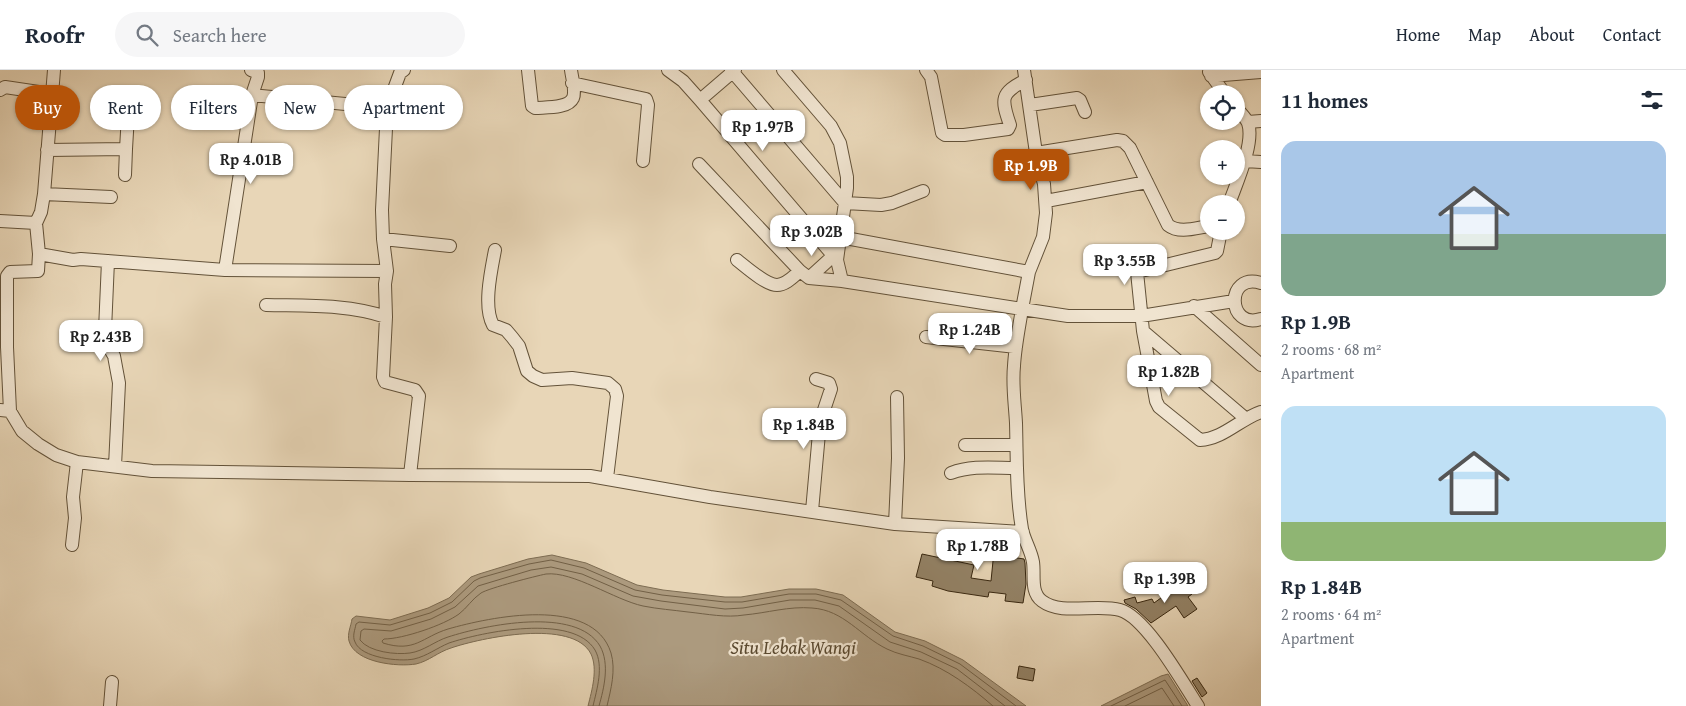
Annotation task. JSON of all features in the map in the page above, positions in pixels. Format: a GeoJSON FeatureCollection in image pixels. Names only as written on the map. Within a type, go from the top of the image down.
{"type":"FeatureCollection","features":[{"type":"Feature","properties":{"kind":"street"},"geometry":{"type":"LineString","coordinates":[[53,85],[54,70]]}},
{"type":"Feature","properties":{"kind":"street"},"geometry":{"type":"LineString","coordinates":[[250,70],[258,73],[255,86]]}},
{"type":"Feature","properties":{"kind":"street"},"geometry":{"type":"LineString","coordinates":[[396,85],[400,73],[404,70]]}},
{"type":"Feature","properties":{"kind":"street"},"geometry":{"type":"LineString","coordinates":[[528,70],[532,106],[535,108],[565,105],[574,97],[571,70]]}},
{"type":"Feature","properties":{"kind":"street"},"geometry":{"type":"LineString","coordinates":[[668,70],[683,82],[700,100],[835,258],[842,281]]}},
{"type":"Feature","properties":{"kind":"street"},"geometry":{"type":"LineString","coordinates":[[737,260],[756,275],[775,286],[783,284],[835,258],[840,238],[847,177],[844,157],[831,126],[783,70]]}},
{"type":"Feature","properties":{"kind":"street"},"geometry":{"type":"LineString","coordinates":[[926,70],[931,77],[942,133],[945,135],[964,135],[1008,129],[1010,125],[1004,107],[1006,92],[1025,75]]}},
{"type":"Feature","properties":{"kind":"street"},"geometry":{"type":"LineString","coordinates":[[700,100],[733,71],[845,202],[881,205],[892,203],[923,191]]}},
{"type":"Feature","properties":{"kind":"street"},"geometry":{"type":"LineString","coordinates":[[1209,73],[1261,72]]}},
{"type":"Feature","properties":{"kind":"street"},"geometry":{"type":"LineString","coordinates":[[1209,73],[1218,85]]}},
{"type":"Feature","properties":{"kind":"street"},"geometry":{"type":"LineString","coordinates":[[1025,75],[1036,153],[1046,201],[1046,225],[1029,272],[1016,347],[1013,380],[1016,468],[1023,532],[1032,560],[1034,590],[1039,598],[1049,606],[1121,610],[1134,618],[1164,654],[1198,706]]}},
{"type":"Feature","properties":{"kind":"street"},"geometry":{"type":"LineString","coordinates":[[572,83],[646,99],[648,105],[643,161]]}},
{"type":"Feature","properties":{"kind":"street"},"geometry":{"type":"LineString","coordinates":[[0,90],[5,87],[15,88]]}},
{"type":"Feature","properties":{"kind":"street"},"geometry":{"type":"LineString","coordinates":[[255,95],[344,104]]}},
{"type":"Feature","properties":{"kind":"street"},"geometry":{"type":"LineString","coordinates":[[1030,105],[1077,98],[1080,100],[1085,112]]}},
{"type":"Feature","properties":{"kind":"street"},"geometry":{"type":"LineString","coordinates":[[1245,118],[1248,122],[1249,131],[1245,161],[1261,162]]}},
{"type":"Feature","properties":{"kind":"street"},"geometry":{"type":"LineString","coordinates":[[1248,122],[1261,121]]}},
{"type":"Feature","properties":{"kind":"street"},"geometry":{"type":"LineString","coordinates":[[49,130],[44,194],[41,212],[36,223],[39,254],[38,271],[10,272],[7,276],[5,411],[22,431],[56,455],[77,462],[152,471],[410,476],[590,476],[710,497],[895,524],[1023,532]]}},
{"type":"Feature","properties":{"kind":"street"},"geometry":{"type":"LineString","coordinates":[[125,175],[127,130]]}},
{"type":"Feature","properties":{"kind":"street"},"geometry":{"type":"LineString","coordinates":[[225,270],[247,130]]}},
{"type":"Feature","properties":{"kind":"street"},"geometry":{"type":"LineString","coordinates":[[386,130],[382,210],[387,271],[385,284],[386,317],[383,377],[385,382],[415,390],[419,396],[410,476]]}},
{"type":"Feature","properties":{"kind":"street"},"geometry":{"type":"LineString","coordinates":[[1036,153],[1117,140],[1123,141],[1130,148],[1164,218],[1173,229],[1200,227]]}},
{"type":"Feature","properties":{"kind":"street"},"geometry":{"type":"LineString","coordinates":[[47,150],[126,149]]}},
{"type":"Feature","properties":{"kind":"street"},"geometry":{"type":"LineString","coordinates":[[699,164],[804,274],[1068,316],[1141,316],[1234,301]]}},
{"type":"Feature","properties":{"kind":"street"},"geometry":{"type":"LineString","coordinates":[[1046,201],[1148,182]]}},
{"type":"Feature","properties":{"kind":"street"},"geometry":{"type":"LineString","coordinates":[[44,194],[110,197]]}},
{"type":"Feature","properties":{"kind":"street"},"geometry":{"type":"LineString","coordinates":[[0,221],[36,223]]}},
{"type":"Feature","properties":{"kind":"street"},"geometry":{"type":"LineString","coordinates":[[840,238],[1029,272]]}},
{"type":"Feature","properties":{"kind":"street"},"geometry":{"type":"LineString","coordinates":[[383,239],[450,246]]}},
{"type":"Feature","properties":{"kind":"street"},"geometry":{"type":"LineString","coordinates":[[1137,272],[1215,253],[1219,240]]}},
{"type":"Feature","properties":{"kind":"street"},"geometry":{"type":"LineString","coordinates":[[495,250],[491,269],[488,317],[493,325],[506,330],[519,346],[527,371],[542,380],[572,378],[608,382],[615,389],[617,396],[607,478]]}},
{"type":"Feature","properties":{"kind":"street"},"geometry":{"type":"LineString","coordinates":[[1132,252],[1137,272],[1143,331],[1154,396],[1159,407],[1200,440],[1207,440],[1223,433],[1245,418],[1261,412]]}},
{"type":"Feature","properties":{"kind":"street"},"geometry":{"type":"LineString","coordinates":[[39,254],[73,260],[81,259],[225,270],[387,271]]}},
{"type":"Feature","properties":{"kind":"street"},"geometry":{"type":"LineString","coordinates":[[108,262],[105,330],[114,356],[120,383],[115,466]]}},
{"type":"Feature","properties":{"kind":"street"},"geometry":{"type":"LineString","coordinates":[[1260,281],[1245,283],[1239,287],[1234,301],[1240,316],[1247,320],[1256,321],[1261,319]]}},
{"type":"Feature","properties":{"kind":"street"},"geometry":{"type":"LineString","coordinates":[[266,305],[328,306],[386,317]]}},
{"type":"Feature","properties":{"kind":"street"},"geometry":{"type":"LineString","coordinates":[[1194,306],[1261,365]]}},
{"type":"Feature","properties":{"kind":"street"},"geometry":{"type":"LineString","coordinates":[[1143,331],[1245,418]]}},
{"type":"Feature","properties":{"kind":"street"},"geometry":{"type":"LineString","coordinates":[[926,337],[1016,347]]}},
{"type":"Feature","properties":{"kind":"street"},"geometry":{"type":"LineString","coordinates":[[812,511],[820,422],[831,389],[829,383],[816,379]]}},
{"type":"Feature","properties":{"kind":"street"},"geometry":{"type":"LineString","coordinates":[[895,524],[898,458],[897,397]]}},
{"type":"Feature","properties":{"kind":"street"},"geometry":{"type":"LineString","coordinates":[[965,445],[1016,445]]}},
{"type":"Feature","properties":{"kind":"street"},"geometry":{"type":"LineString","coordinates":[[72,545],[75,518],[73,497],[77,462]]}},
{"type":"Feature","properties":{"kind":"street"},"geometry":{"type":"LineString","coordinates":[[950,474],[972,467],[1016,468]]}},
{"type":"Feature","properties":{"kind":"street"},"geometry":{"type":"LineString","coordinates":[[110,706],[112,682]]}},
{"type":"Feature","properties":{"kind":"water","name":"Situ Lebak Wangi"},"geometry":{"type":"Polygon","coordinates":[[[552,555],[586,563],[637,585],[663,590],[725,597],[741,597],[789,589],[816,589],[843,595],[895,632],[925,641],[963,660],[1026,706],[588,706],[594,680],[593,660],[591,654],[581,643],[566,636],[525,634],[503,636],[451,648],[421,663],[408,665],[388,664],[368,659],[359,654],[349,641],[352,619],[356,616],[390,620],[428,608],[449,598],[471,577],[528,559],[552,555]]]}},
{"type":"Feature","properties":{"kind":"water"},"geometry":{"type":"Polygon","coordinates":[[[1168,674],[1188,706],[1101,706],[1161,676],[1168,674]]]}},
{"type":"Feature","properties":{"kind":"building"},"geometry":{"type":"Polygon","coordinates":[[[955,536],[1012,539],[1011,557],[1024,559],[1025,563],[1026,584],[1023,603],[1005,601],[1006,594],[989,592],[988,597],[948,591],[932,586],[933,581],[916,577],[922,554],[974,565],[971,578],[991,581],[994,551],[954,548],[955,536]]]}},
{"type":"Feature","properties":{"kind":"building"},"geometry":{"type":"Polygon","coordinates":[[[1183,582],[1192,594],[1188,597],[1197,609],[1184,618],[1176,606],[1151,623],[1136,609],[1125,603],[1124,600],[1135,597],[1137,603],[1152,599],[1154,603],[1183,582]]]}},
{"type":"Feature","properties":{"kind":"building"},"geometry":{"type":"Polygon","coordinates":[[[1019,666],[1035,669],[1033,681],[1017,678],[1019,666]]]}},
{"type":"Feature","properties":{"kind":"building"},"geometry":{"type":"Polygon","coordinates":[[[1197,678],[1207,693],[1202,697],[1192,681],[1197,678]]]}}]}
